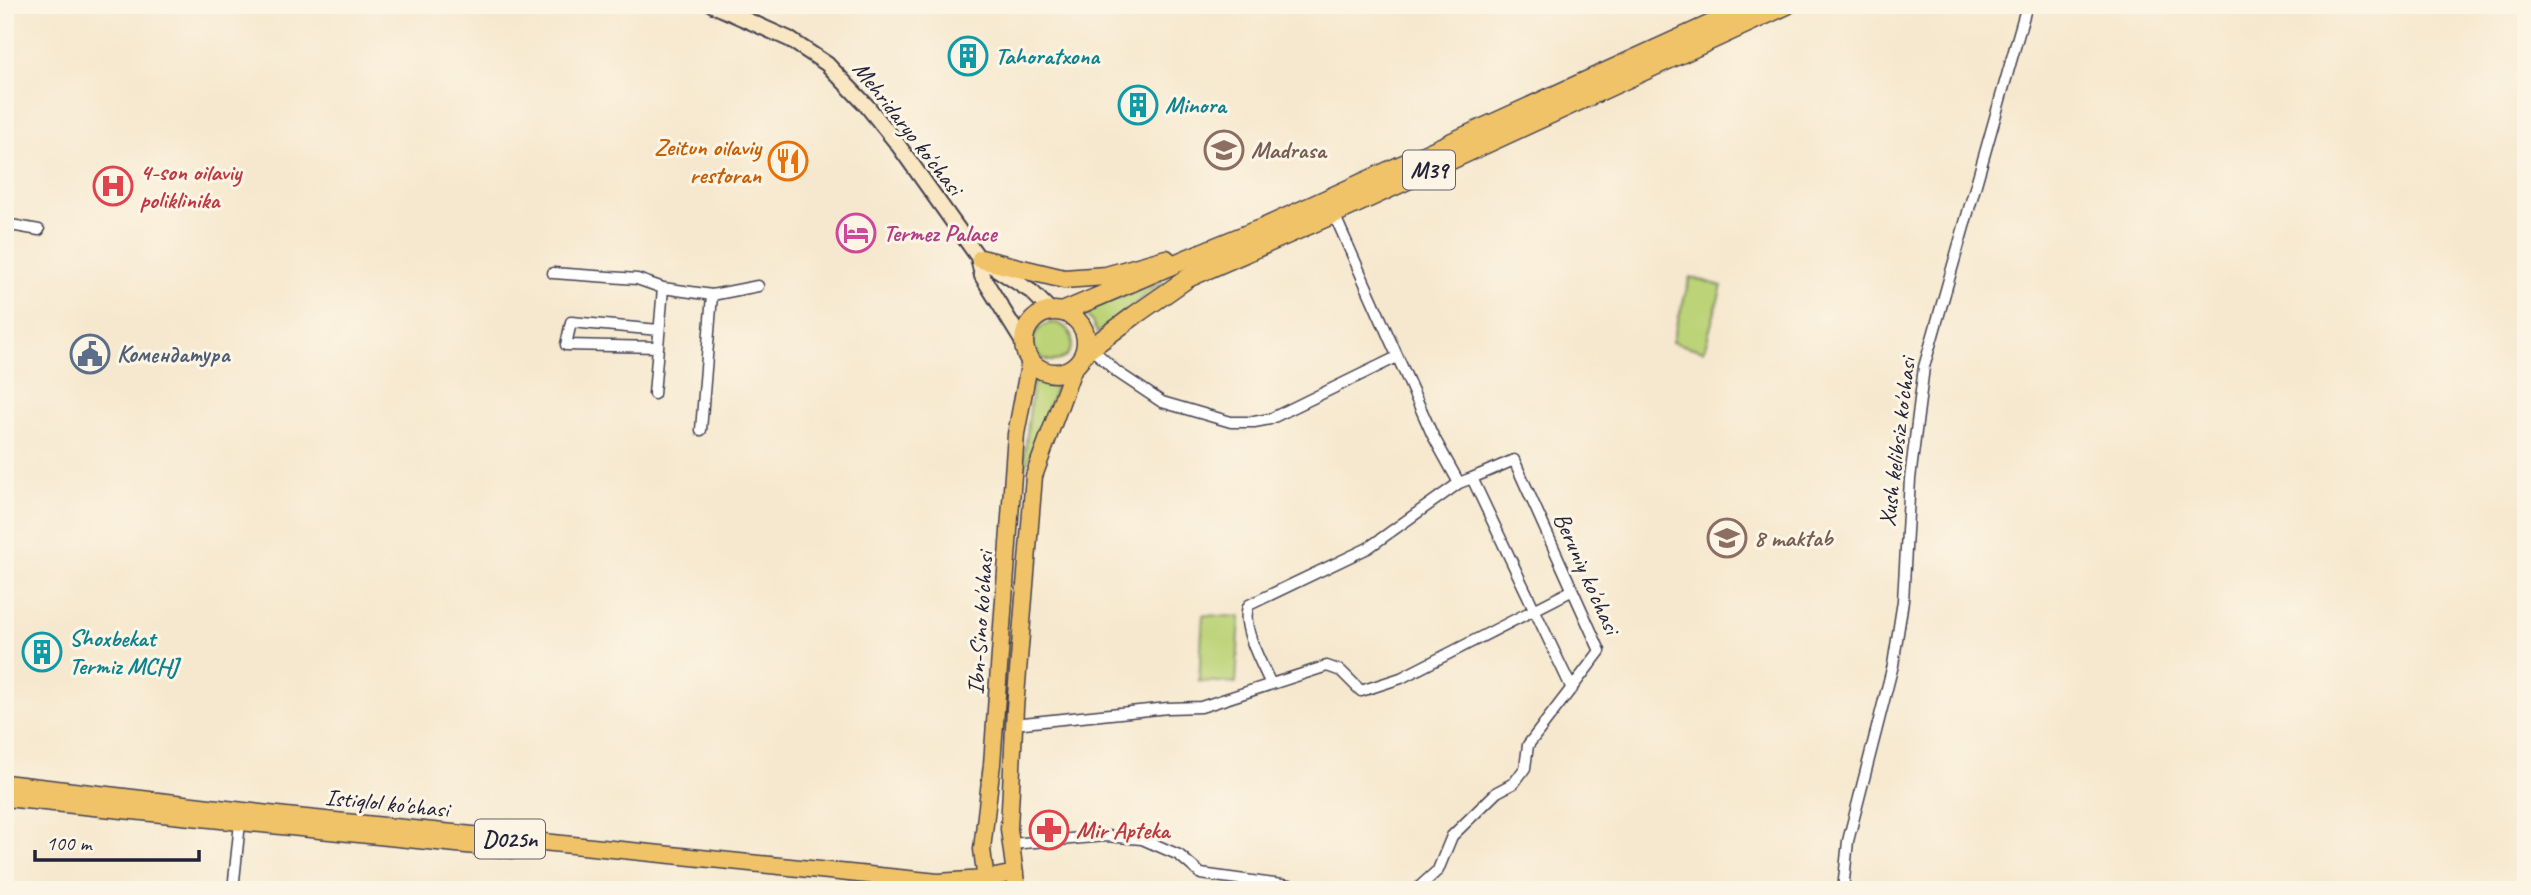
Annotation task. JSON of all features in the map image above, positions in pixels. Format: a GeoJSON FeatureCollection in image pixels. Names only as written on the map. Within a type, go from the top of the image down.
{"type":"FeatureCollection","features":[{"type":"Feature","properties":{"kind":"highway","name":"M39"},"geometry":{"type":"LineString","coordinates":[[1057,312],[1283,219],[1753,5]]}},
{"type":"Feature","properties":{"kind":"highway","name":"M39"},"geometry":{"type":"LineString","coordinates":[[1083,356],[1135,314],[1188,278],[1334,214],[1787,5]]}},
{"type":"Feature","properties":{"kind":"highway"},"geometry":{"type":"LineString","coordinates":[[979,258],[1065,279],[1106,276],[1163,259],[1187,257]]}},
{"type":"Feature","properties":{"kind":"highway"},"geometry":{"type":"LineString","coordinates":[[1057,312],[1074,317],[1082,327],[1086,340],[1083,356],[1063,372],[1050,373],[1038,368],[1027,352],[1026,333],[1031,323],[1040,315],[1057,312]]}},
{"type":"Feature","properties":{"kind":"main road","name":"Мehridaryo ko'chasi"},"geometry":{"type":"LineString","coordinates":[[713,5],[789,40],[827,64],[867,106],[896,142],[979,258]]}},
{"type":"Feature","properties":{"kind":"main road"},"geometry":{"type":"LineString","coordinates":[[979,258],[1032,292],[1057,312]]}},
{"type":"Feature","properties":{"kind":"main road"},"geometry":{"type":"LineString","coordinates":[[979,258],[982,276],[1027,352]]}},
{"type":"Feature","properties":{"kind":"main road","name":"Ibn-Sino ko'chasi"},"geometry":{"type":"LineString","coordinates":[[986,885],[982,849],[992,764],[1016,434],[1027,352]]}},
{"type":"Feature","properties":{"kind":"main road","name":"Ibn-Sino ko'chasi"},"geometry":{"type":"LineString","coordinates":[[1016,885],[1009,829],[1025,566],[1034,475],[1083,356]]}},
{"type":"Feature","properties":{"kind":"main road","name":"Istiqlol ko'chasi"},"geometry":{"type":"LineString","coordinates":[[5,783],[286,816],[938,882],[1016,885]]}},
{"type":"Feature","properties":{"kind":"main road","name":"Istiqlol ko'chasi"},"geometry":{"type":"LineString","coordinates":[[5,798],[912,890]]}},
{"type":"Feature","properties":{"kind":"street","name":"Xush kelibsiz ko'chasi"},"geometry":{"type":"LineString","coordinates":[[1843,890],[1848,841],[1893,665],[1901,614],[1910,479],[1924,367],[2027,5]]}},
{"type":"Feature","properties":{"kind":"street"},"geometry":{"type":"LineString","coordinates":[[1334,214],[1432,434],[1459,483]]}},
{"type":"Feature","properties":{"kind":"street"},"geometry":{"type":"LineString","coordinates":[[5,224],[39,230]]}},
{"type":"Feature","properties":{"kind":"street"},"geometry":{"type":"LineString","coordinates":[[553,273],[637,279],[663,288],[712,295],[758,286]]}},
{"type":"Feature","properties":{"kind":"street"},"geometry":{"type":"LineString","coordinates":[[654,394],[663,288]]}},
{"type":"Feature","properties":{"kind":"street"},"geometry":{"type":"LineString","coordinates":[[701,430],[712,295]]}},
{"type":"Feature","properties":{"kind":"street"},"geometry":{"type":"LineString","coordinates":[[658,347],[566,345],[571,322],[659,330]]}},
{"type":"Feature","properties":{"kind":"street"},"geometry":{"type":"LineString","coordinates":[[1083,356],[1117,372],[1162,402],[1231,422],[1269,419],[1397,357]]}},
{"type":"Feature","properties":{"kind":"street","name":"Beruniy ko'chasi"},"geometry":{"type":"LineString","coordinates":[[1416,890],[1437,870],[1452,835],[1497,792],[1514,783],[1525,768],[1528,745],[1600,651],[1514,460],[1472,478]]}},
{"type":"Feature","properties":{"kind":"street"},"geometry":{"type":"LineString","coordinates":[[1271,684],[1254,648],[1245,612],[1248,605],[1368,548],[1459,483],[1472,478],[1572,689]]}},
{"type":"Feature","properties":{"kind":"street"},"geometry":{"type":"LineString","coordinates":[[1014,724],[1168,708],[1200,708],[1327,666],[1341,671],[1361,691],[1401,678],[1571,591]]}},
{"type":"Feature","properties":{"kind":"street"},"geometry":{"type":"LineString","coordinates":[[233,890],[240,823]]}},
{"type":"Feature","properties":{"kind":"street"},"geometry":{"type":"LineString","coordinates":[[1011,844],[1106,836],[1142,839],[1179,855],[1200,874],[1319,890]]}},
{"type":"Feature","properties":{"kind":"green space"},"geometry":{"type":"Polygon","coordinates":[[[1690,277],[1722,286],[1704,351],[1672,342],[1690,277]]]}},
{"type":"Feature","properties":{"kind":"green space"},"geometry":{"type":"Polygon","coordinates":[[[1163,282],[1097,333],[1091,320],[1082,311],[1163,282]]]}},
{"type":"Feature","properties":{"kind":"green space"},"geometry":{"type":"Polygon","coordinates":[[[1053,323],[1067,328],[1072,342],[1067,356],[1053,361],[1039,356],[1034,342],[1039,328],[1053,323]]]}},
{"type":"Feature","properties":{"kind":"green space"},"geometry":{"type":"Polygon","coordinates":[[[1033,381],[1056,387],[1022,477],[1033,381]]]}},
{"type":"Feature","properties":{"kind":"green space"},"geometry":{"type":"Polygon","coordinates":[[[1203,615],[1240,617],[1236,683],[1199,681],[1203,615]]]}},
{"type":"Feature","properties":{"kind":"place","name":"Tahoratxona"},"geometry":{"type":"Point","coordinates":[968,56]}},
{"type":"Feature","properties":{"kind":"place","name":"Minora"},"geometry":{"type":"Point","coordinates":[1138,105]}},
{"type":"Feature","properties":{"kind":"place","name":"Madrasa"},"geometry":{"type":"Point","coordinates":[1224,150]}},
{"type":"Feature","properties":{"kind":"place","name":"Zeitun oilaviy restoran"},"geometry":{"type":"Point","coordinates":[788,161]}},
{"type":"Feature","properties":{"kind":"place","name":"4-son oilaviy poliklinika"},"geometry":{"type":"Point","coordinates":[113,186]}},
{"type":"Feature","properties":{"kind":"place","name":"Termez Palace"},"geometry":{"type":"Point","coordinates":[856,233]}},
{"type":"Feature","properties":{"kind":"place","name":"Комендатура"},"geometry":{"type":"Point","coordinates":[90,354]}},
{"type":"Feature","properties":{"kind":"place","name":"8 maktab"},"geometry":{"type":"Point","coordinates":[1727,538]}},
{"type":"Feature","properties":{"kind":"place","name":"Shoxbekat Termiz MCHJ"},"geometry":{"type":"Point","coordinates":[42,652]}},
{"type":"Feature","properties":{"kind":"place","name":"Mir Apteka"},"geometry":{"type":"Point","coordinates":[1049,830]}}]}
